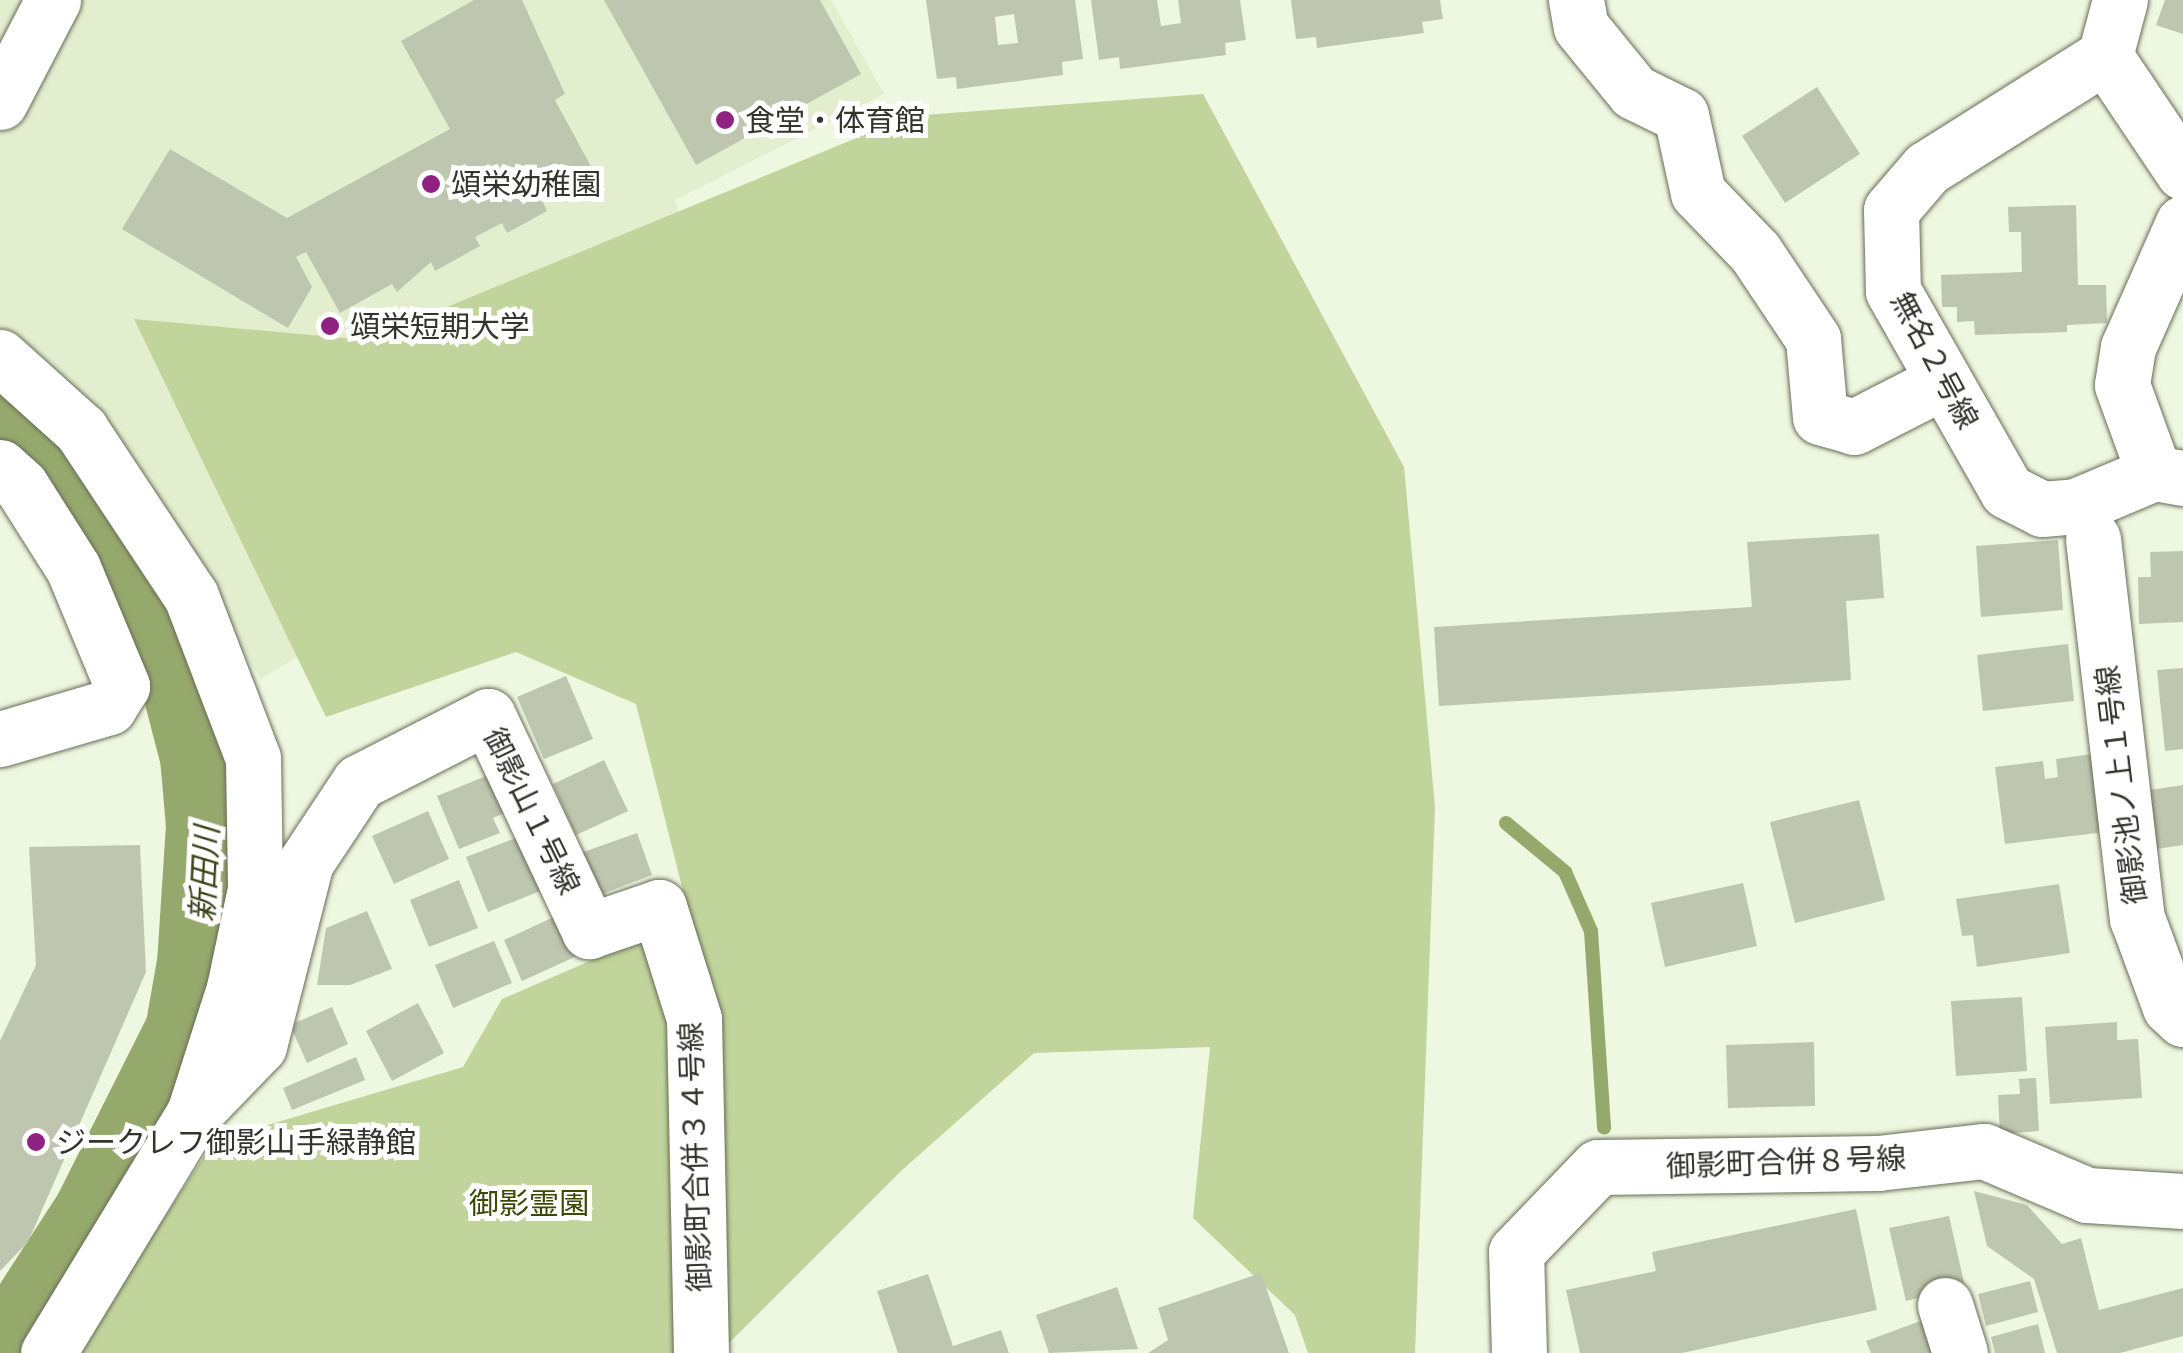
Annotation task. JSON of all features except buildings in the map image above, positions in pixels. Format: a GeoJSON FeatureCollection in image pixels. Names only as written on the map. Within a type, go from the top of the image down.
{"type":"FeatureCollection","features":[{"type":"Feature","properties":{"kind":"street"},"geometry":{"type":"LineString","coordinates":[[0,102],[53,0]]}},
{"type":"Feature","properties":{"kind":"street"},"geometry":{"type":"LineString","coordinates":[[1576,0],[1581,27],[1634,92],[1681,116],[1698,193],[1756,252],[1813,339],[1820,416],[1854,427],[1944,381]]}},
{"type":"Feature","properties":{"kind":"street"},"geometry":{"type":"LineString","coordinates":[[2120,0],[2105,56],[2183,172]]}},
{"type":"Feature","properties":{"kind":"street","name":"無名２号線"},"geometry":{"type":"LineString","coordinates":[[2105,56],[1928,168],[1891,210],[1892,291],[2007,491],[2042,509],[2076,506],[2169,475]]}},
{"type":"Feature","properties":{"kind":"street"},"geometry":{"type":"LineString","coordinates":[[2169,475],[2122,384],[2128,347],[2183,223]]}},
{"type":"Feature","properties":{"kind":"street"},"geometry":{"type":"LineString","coordinates":[[0,357],[81,430],[190,596],[253,758],[255,889],[234,988],[194,1114],[48,1353]]}},
{"type":"Feature","properties":{"kind":"street"},"geometry":{"type":"LineString","coordinates":[[0,467],[21,486],[73,568],[122,686],[109,707],[0,739]]}},
{"type":"Feature","properties":{"kind":"street","name":"御影池ノ上１号線"},"geometry":{"type":"LineString","coordinates":[[2093,539],[2137,918],[2170,1007],[2183,1019]]}},
{"type":"Feature","properties":{"kind":"street","name":"御影山１号線"},"geometry":{"type":"LineString","coordinates":[[194,1114],[259,1046],[306,862],[359,782],[488,716],[589,931],[659,906]]}},
{"type":"Feature","properties":{"kind":"street","name":"御影町合併３４号線"},"geometry":{"type":"LineString","coordinates":[[659,906],[694,1019],[701,1353]]}},
{"type":"Feature","properties":{"kind":"street","name":"御影町合併８号線"},"geometry":{"type":"LineString","coordinates":[[1519,1353],[1516,1252],[1598,1167],[1878,1162],[1984,1151],[2086,1195],[2183,1201]]}},
{"type":"Feature","properties":{"kind":"shaded area","name":"頌栄短期大学"},"geometry":{"type":"Polygon","coordinates":[[[0,0],[831,0],[884,94],[675,200],[690,247],[401,592],[261,679],[90,419],[0,341],[0,0]]]}},
{"type":"Feature","properties":{"kind":"green space"},"geometry":{"type":"Polygon","coordinates":[[[1203,94],[1404,467],[1435,807],[1415,1353],[1308,1353],[1295,1315],[1193,1218],[1210,1047],[1034,1053],[901,1171],[723,1349],[714,1014],[636,704],[516,652],[326,717],[134,319],[367,340],[910,116],[1203,94]]]}},
{"type":"Feature","properties":{"kind":"green space","name":"御影霊園"},"geometry":{"type":"Polygon","coordinates":[[[652,934],[676,1035],[683,1353],[76,1353],[214,1141],[463,1067],[502,999],[652,934]]]}},
{"type":"Feature","properties":{"kind":"waterway","name":"新田川"},"geometry":{"type":"LineString","coordinates":[[0,406],[20,421],[114,553],[183,683],[202,756],[208,825],[199,963],[187,1031],[95,1214],[5,1353]]}},
{"type":"Feature","properties":{"kind":"waterway"},"geometry":{"type":"LineString","coordinates":[[1506,823],[1565,872],[1591,931],[1604,1128]]}},
{"type":"Feature","properties":{"kind":"place","name":"食堂・体育館"},"geometry":{"type":"Point","coordinates":[725,120]}},
{"type":"Feature","properties":{"kind":"place","name":"頌栄幼稚園"},"geometry":{"type":"Point","coordinates":[431,184]}},
{"type":"Feature","properties":{"kind":"place","name":"頌栄短期大学"},"geometry":{"type":"Point","coordinates":[330,326]}},
{"type":"Feature","properties":{"kind":"place","name":"ジークレフ御影山手緑静館"},"geometry":{"type":"Point","coordinates":[36,1142]}}]}
